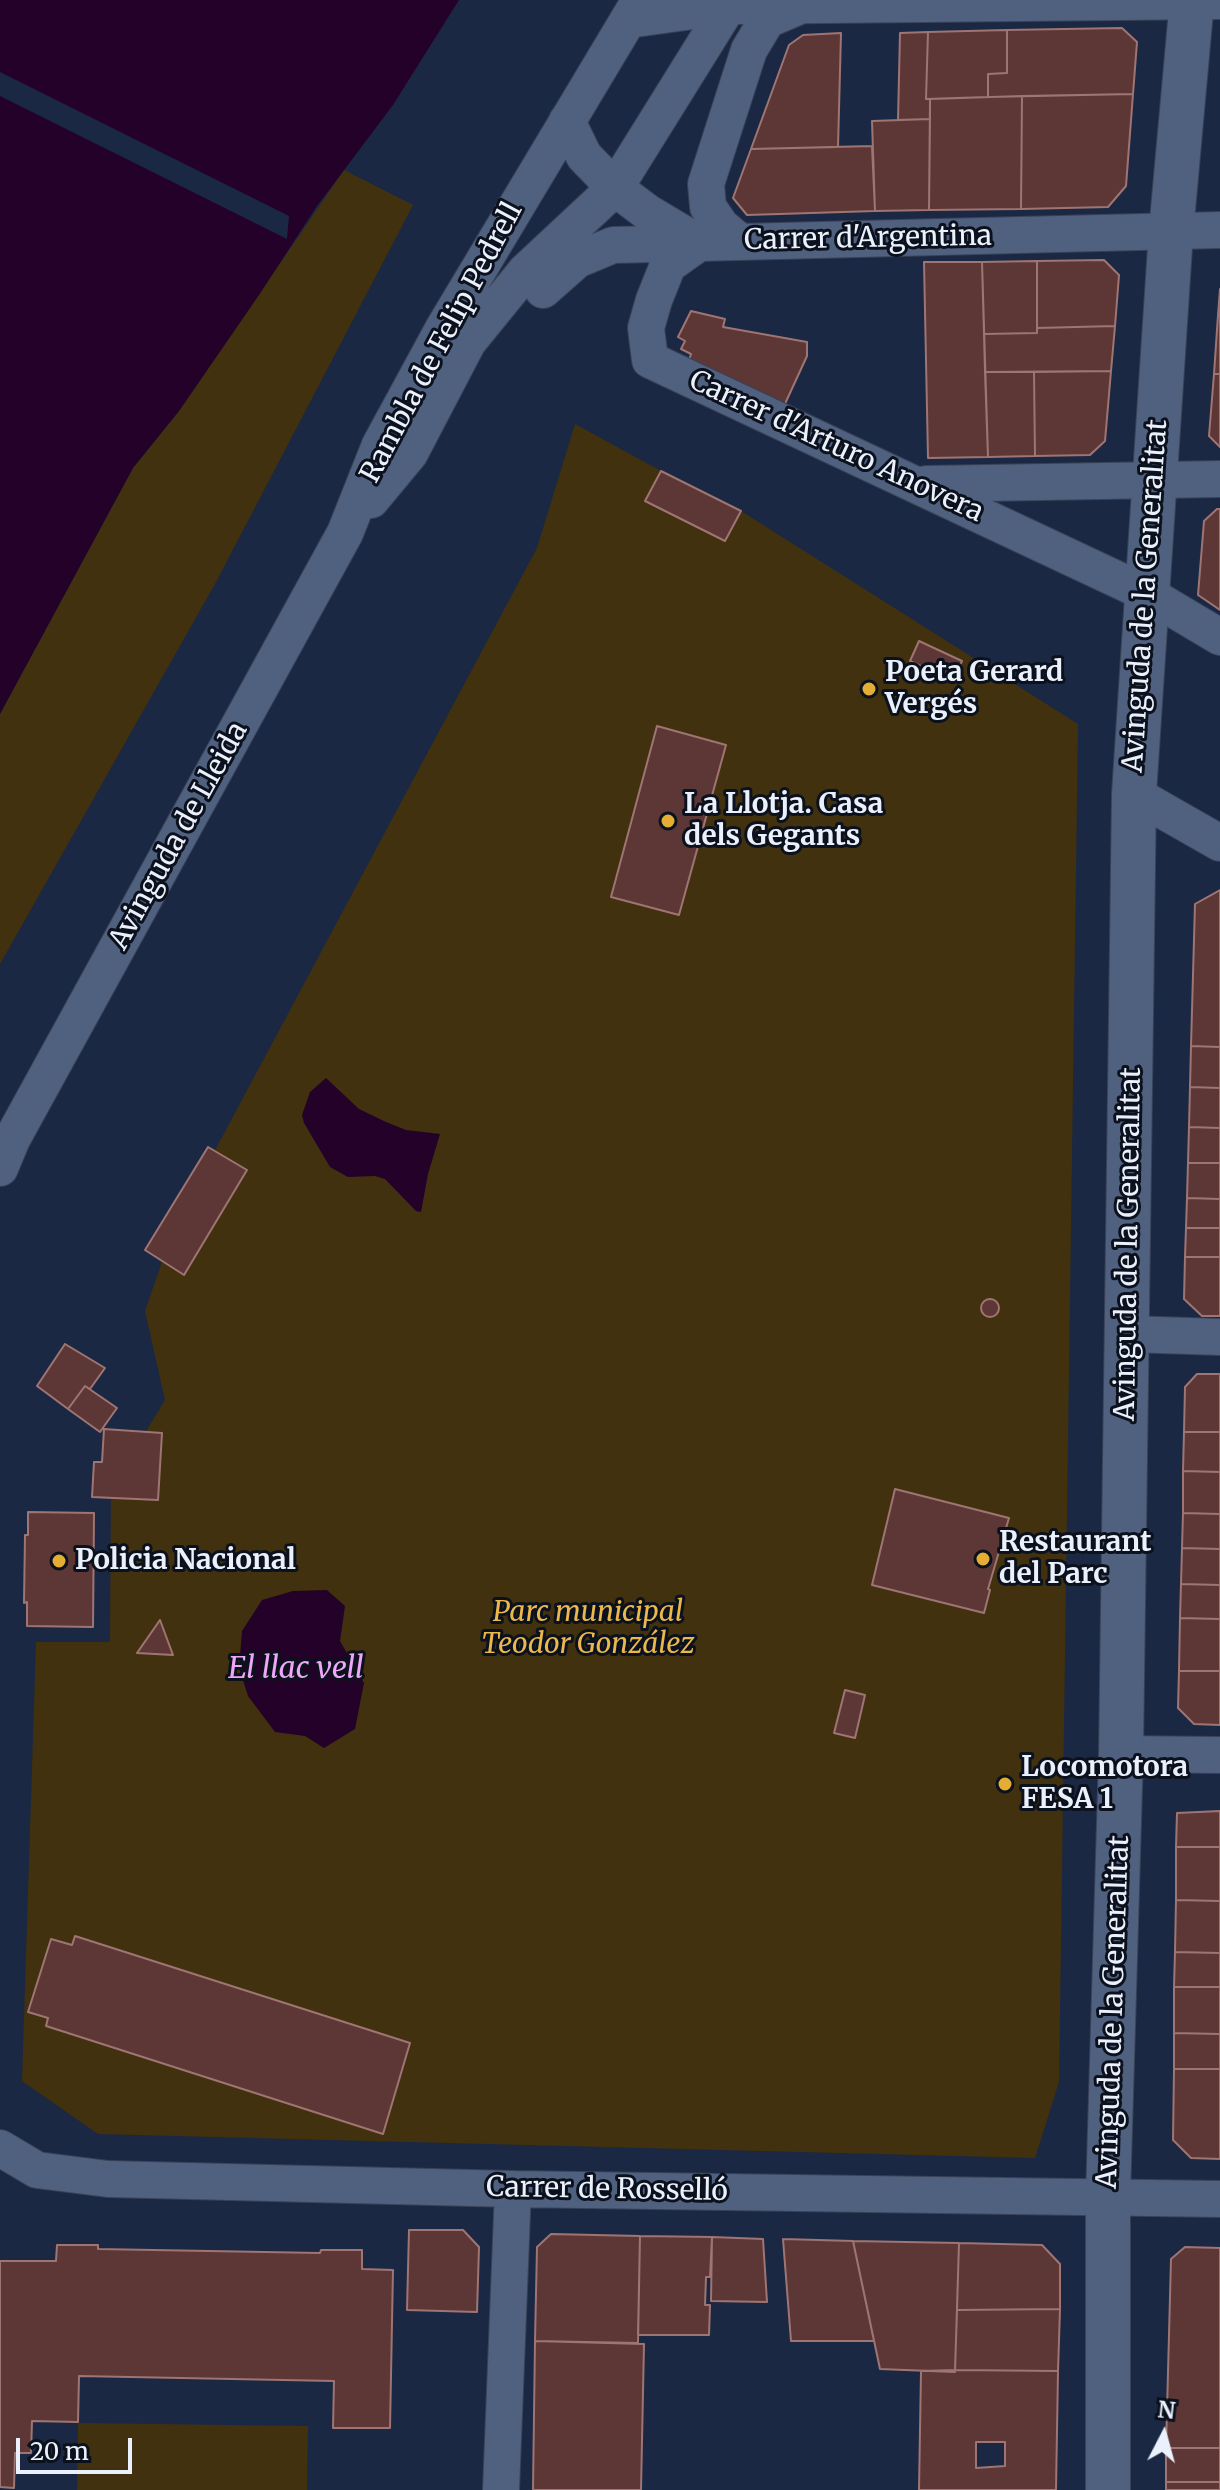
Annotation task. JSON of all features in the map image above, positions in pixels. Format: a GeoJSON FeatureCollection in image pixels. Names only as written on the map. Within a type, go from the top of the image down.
{"type":"FeatureCollection","features":[{"type":"Feature","properties":{"kind":"street","name":"Avinguda de la Generalitat"},"geometry":{"type":"LineString","coordinates":[[1108,2490],[1108,2197],[1121,1754],[1134,794],[1171,232],[1192,0]]}},
{"type":"Feature","properties":{"kind":"street"},"geometry":{"type":"LineString","coordinates":[[634,10],[731,3],[1220,1]]}},
{"type":"Feature","properties":{"kind":"street"},"geometry":{"type":"LineString","coordinates":[[740,242],[721,226],[708,207],[706,184],[749,50],[767,20],[801,2]]}},
{"type":"Feature","properties":{"kind":"street","name":"Rambla de Felip Pedrell"},"geometry":{"type":"LineString","coordinates":[[345,533],[410,453],[468,342],[525,272],[615,188],[731,3]]}},
{"type":"Feature","properties":{"kind":"street","name":"Rambla de Felip Pedrell"},"geometry":{"type":"LineString","coordinates":[[345,533],[383,439],[443,329],[634,10]]}},
{"type":"Feature","properties":{"kind":"street"},"geometry":{"type":"LineString","coordinates":[[567,121],[584,156],[615,188],[647,212],[699,243]]}},
{"type":"Feature","properties":{"kind":"street","name":"Carrer d'Argentina"},"geometry":{"type":"LineString","coordinates":[[410,453],[447,423],[479,367],[525,307],[577,260],[613,245],[1220,230]]}},
{"type":"Feature","properties":{"kind":"street","name":"Carrer d'Arturo Anovera"},"geometry":{"type":"LineString","coordinates":[[699,243],[668,265],[663,276],[646,328],[650,360],[1146,593],[1220,637]]}},
{"type":"Feature","properties":{"kind":"street"},"geometry":{"type":"LineString","coordinates":[[915,484],[1220,479]]}},
{"type":"Feature","properties":{"kind":"street","name":"Avinguda de Lleida"},"geometry":{"type":"LineString","coordinates":[[6,1153],[345,533]]}},
{"type":"Feature","properties":{"kind":"street"},"geometry":{"type":"LineString","coordinates":[[1134,794],[1220,843]]}},
{"type":"Feature","properties":{"kind":"street"},"geometry":{"type":"LineString","coordinates":[[1128,1334],[1220,1337]]}},
{"type":"Feature","properties":{"kind":"street"},"geometry":{"type":"LineString","coordinates":[[1121,1754],[1220,1755]]}},
{"type":"Feature","properties":{"kind":"street","name":"Carrer de Rosselló"},"geometry":{"type":"LineString","coordinates":[[0,2148],[37,2170],[108,2179],[513,2189],[1220,2199]]}},
{"type":"Feature","properties":{"kind":"street"},"geometry":{"type":"LineString","coordinates":[[501,2490],[513,2189]]}},
{"type":"Feature","properties":{"kind":"green space"},"geometry":{"type":"Polygon","coordinates":[[[344,170],[413,205],[216,582],[0,964],[0,714],[133,468],[179,411],[344,170]]]}},
{"type":"Feature","properties":{"kind":"green space","name":"Parc municipal Teodor González"},"geometry":{"type":"Polygon","coordinates":[[[575,424],[741,511],[1078,724],[1059,2082],[1035,2158],[98,2134],[22,2081],[36,1642],[110,1642],[111,1481],[165,1400],[145,1311],[174,1227],[537,548],[575,424]]]}},
{"type":"Feature","properties":{"kind":"green space"},"geometry":{"type":"Polygon","coordinates":[[[78,2423],[308,2426],[307,2490],[77,2490],[78,2423]]]}},
{"type":"Feature","properties":{"kind":"water"},"geometry":{"type":"Polygon","coordinates":[[[0,0],[459,0],[393,105],[317,206],[179,411],[133,468],[0,714],[0,0]]]}},
{"type":"Feature","properties":{"kind":"water"},"geometry":{"type":"Polygon","coordinates":[[[326,1078],[359,1109],[406,1130],[440,1134],[421,1212],[416,1211],[385,1179],[375,1176],[348,1177],[330,1167],[302,1115],[310,1092],[326,1078]]]}},
{"type":"Feature","properties":{"kind":"water","name":"El llac vell"},"geometry":{"type":"Polygon","coordinates":[[[327,1590],[345,1606],[340,1641],[364,1683],[355,1729],[324,1748],[305,1736],[275,1732],[248,1696],[239,1668],[242,1631],[262,1600],[293,1591],[327,1590]]]}},
{"type":"Feature","properties":{"kind":"pier"},"geometry":{"type":"Polygon","coordinates":[[[0,72],[289,216],[287,239],[0,96],[0,72]]]}},
{"type":"Feature","properties":{"kind":"building"},"geometry":{"type":"Polygon","coordinates":[[[1122,28],[1137,42],[1133,94],[988,97],[988,74],[1007,73],[1007,30],[1122,28]]]}},
{"type":"Feature","properties":{"kind":"building"},"geometry":{"type":"Polygon","coordinates":[[[1007,30],[1007,73],[988,74],[988,97],[926,99],[928,32],[1007,30]]]}},
{"type":"Feature","properties":{"kind":"building"},"geometry":{"type":"Polygon","coordinates":[[[928,32],[926,99],[930,99],[930,119],[898,120],[900,33],[928,32]]]}},
{"type":"Feature","properties":{"kind":"building"},"geometry":{"type":"Polygon","coordinates":[[[841,33],[838,147],[751,149],[789,45],[803,35],[841,33]]]}},
{"type":"Feature","properties":{"kind":"building"},"geometry":{"type":"Polygon","coordinates":[[[1133,94],[1126,186],[1108,207],[1021,209],[1022,96],[1133,94]]]}},
{"type":"Feature","properties":{"kind":"building"},"geometry":{"type":"Polygon","coordinates":[[[1022,96],[1021,209],[929,210],[930,99],[1022,96]]]}},
{"type":"Feature","properties":{"kind":"building"},"geometry":{"type":"Polygon","coordinates":[[[930,119],[929,210],[875,211],[872,121],[930,119]]]}},
{"type":"Feature","properties":{"kind":"building"},"geometry":{"type":"Polygon","coordinates":[[[872,146],[875,211],[747,215],[733,198],[751,149],[872,146]]]}},
{"type":"Feature","properties":{"kind":"building"},"geometry":{"type":"Polygon","coordinates":[[[1104,260],[1119,275],[1115,326],[1037,328],[1037,261],[1104,260]]]}},
{"type":"Feature","properties":{"kind":"building"},"geometry":{"type":"Polygon","coordinates":[[[1037,261],[1037,333],[984,334],[982,262],[1037,261]]]}},
{"type":"Feature","properties":{"kind":"building"},"geometry":{"type":"Polygon","coordinates":[[[924,262],[982,262],[988,457],[928,458],[924,262]]]}},
{"type":"Feature","properties":{"kind":"building"},"geometry":{"type":"Polygon","coordinates":[[[1220,289],[1220,374],[1214,374],[1218,315],[1220,289]]]}},
{"type":"Feature","properties":{"kind":"building"},"geometry":{"type":"Polygon","coordinates":[[[691,311],[725,319],[723,327],[807,342],[807,356],[784,406],[689,360],[691,354],[681,349],[685,341],[678,337],[691,311]]]}},
{"type":"Feature","properties":{"kind":"building"},"geometry":{"type":"Polygon","coordinates":[[[1115,326],[1111,371],[985,372],[984,334],[1037,333],[1037,328],[1115,326]]]}},
{"type":"Feature","properties":{"kind":"building"},"geometry":{"type":"Polygon","coordinates":[[[1111,371],[1105,441],[1090,455],[1035,456],[1034,372],[1111,371]]]}},
{"type":"Feature","properties":{"kind":"building"},"geometry":{"type":"Polygon","coordinates":[[[985,372],[1034,372],[1035,456],[988,457],[985,372]]]}},
{"type":"Feature","properties":{"kind":"building"},"geometry":{"type":"Polygon","coordinates":[[[1214,374],[1220,374],[1220,447],[1209,436],[1214,374]]]}},
{"type":"Feature","properties":{"kind":"building"},"geometry":{"type":"Polygon","coordinates":[[[661,471],[741,511],[725,541],[645,501],[661,471]]]}},
{"type":"Feature","properties":{"kind":"building"},"geometry":{"type":"Polygon","coordinates":[[[1220,509],[1220,610],[1198,595],[1204,521],[1220,509]]]}},
{"type":"Feature","properties":{"kind":"building"},"geometry":{"type":"Polygon","coordinates":[[[919,641],[962,661],[953,681],[910,661],[919,641]]]}},
{"type":"Feature","properties":{"kind":"building","name":"La Llotja. Casa dels Gegants"},"geometry":{"type":"Polygon","coordinates":[[[657,726],[726,745],[679,915],[611,897],[657,726]]]}},
{"type":"Feature","properties":{"kind":"building"},"geometry":{"type":"Polygon","coordinates":[[[1220,890],[1220,1047],[1191,1046],[1195,904],[1220,890]]]}},
{"type":"Feature","properties":{"kind":"building"},"geometry":{"type":"Polygon","coordinates":[[[1191,1046],[1220,1047],[1220,1088],[1190,1087],[1191,1046]]]}},
{"type":"Feature","properties":{"kind":"building"},"geometry":{"type":"Polygon","coordinates":[[[1190,1087],[1220,1088],[1220,1128],[1189,1127],[1190,1087]]]}},
{"type":"Feature","properties":{"kind":"building"},"geometry":{"type":"Polygon","coordinates":[[[1189,1127],[1220,1128],[1220,1163],[1188,1163],[1189,1127]]]}},
{"type":"Feature","properties":{"kind":"building"},"geometry":{"type":"Polygon","coordinates":[[[208,1147],[247,1170],[184,1275],[145,1250],[208,1147]]]}},
{"type":"Feature","properties":{"kind":"building"},"geometry":{"type":"Polygon","coordinates":[[[1188,1163],[1220,1163],[1220,1199],[1187,1198],[1188,1163]]]}},
{"type":"Feature","properties":{"kind":"building"},"geometry":{"type":"Polygon","coordinates":[[[1187,1198],[1220,1199],[1220,1228],[1186,1228],[1187,1198]]]}},
{"type":"Feature","properties":{"kind":"building"},"geometry":{"type":"Polygon","coordinates":[[[1186,1228],[1220,1228],[1220,1257],[1185,1257],[1186,1228]]]}},
{"type":"Feature","properties":{"kind":"building"},"geometry":{"type":"Polygon","coordinates":[[[1185,1257],[1220,1257],[1220,1316],[1202,1316],[1184,1299],[1185,1257]]]}},
{"type":"Feature","properties":{"kind":"building"},"geometry":{"type":"Polygon","coordinates":[[[986,1299],[994,1299],[999,1308],[997,1315],[986,1317],[981,1312],[981,1304],[986,1299]]]}},
{"type":"Feature","properties":{"kind":"building"},"geometry":{"type":"Polygon","coordinates":[[[65,1344],[105,1368],[90,1389],[85,1386],[68,1409],[37,1386],[65,1344]]]}},
{"type":"Feature","properties":{"kind":"building"},"geometry":{"type":"Polygon","coordinates":[[[1197,1374],[1220,1374],[1220,1432],[1184,1432],[1185,1387],[1197,1374]]]}},
{"type":"Feature","properties":{"kind":"building"},"geometry":{"type":"Polygon","coordinates":[[[85,1386],[117,1408],[100,1432],[68,1409],[85,1386]]]}},
{"type":"Feature","properties":{"kind":"building"},"geometry":{"type":"Polygon","coordinates":[[[104,1429],[162,1433],[158,1500],[92,1497],[94,1462],[102,1462],[104,1429]]]}},
{"type":"Feature","properties":{"kind":"building"},"geometry":{"type":"Polygon","coordinates":[[[1184,1432],[1220,1432],[1220,1472],[1183,1471],[1184,1432]]]}},
{"type":"Feature","properties":{"kind":"building"},"geometry":{"type":"Polygon","coordinates":[[[1183,1471],[1220,1472],[1220,1514],[1183,1513],[1183,1471]]]}},
{"type":"Feature","properties":{"kind":"building"},"geometry":{"type":"Polygon","coordinates":[[[895,1489],[1009,1518],[984,1613],[872,1585],[895,1489]]]}},
{"type":"Feature","properties":{"kind":"building","name":"Policia Nacional"},"geometry":{"type":"Polygon","coordinates":[[[28,1512],[94,1513],[93,1627],[27,1626],[27,1602],[24,1603],[28,1512]]]}},
{"type":"Feature","properties":{"kind":"building"},"geometry":{"type":"Polygon","coordinates":[[[1183,1513],[1220,1514],[1220,1549],[1182,1548],[1183,1513]]]}},
{"type":"Feature","properties":{"kind":"building"},"geometry":{"type":"Polygon","coordinates":[[[1182,1548],[1220,1549],[1220,1585],[1181,1584],[1182,1548]]]}},
{"type":"Feature","properties":{"kind":"building"},"geometry":{"type":"Polygon","coordinates":[[[1181,1584],[1220,1585],[1220,1619],[1180,1618],[1181,1584]]]}},
{"type":"Feature","properties":{"kind":"building"},"geometry":{"type":"Polygon","coordinates":[[[1180,1618],[1220,1619],[1220,1671],[1179,1671],[1180,1618]]]}},
{"type":"Feature","properties":{"kind":"building"},"geometry":{"type":"Polygon","coordinates":[[[160,1620],[173,1655],[137,1653],[160,1620]]]}},
{"type":"Feature","properties":{"kind":"building"},"geometry":{"type":"Polygon","coordinates":[[[1179,1671],[1220,1671],[1220,1725],[1194,1724],[1178,1708],[1179,1671]]]}},
{"type":"Feature","properties":{"kind":"building"},"geometry":{"type":"Polygon","coordinates":[[[845,1690],[865,1695],[855,1738],[834,1733],[845,1690]]]}},
{"type":"Feature","properties":{"kind":"building"},"geometry":{"type":"Polygon","coordinates":[[[1220,1811],[1220,1847],[1176,1847],[1177,1813],[1220,1811]]]}},
{"type":"Feature","properties":{"kind":"building"},"geometry":{"type":"Polygon","coordinates":[[[1176,1847],[1220,1847],[1220,1901],[1176,1900],[1176,1847]]]}},
{"type":"Feature","properties":{"kind":"building"},"geometry":{"type":"Polygon","coordinates":[[[1176,1900],[1220,1901],[1220,1953],[1175,1952],[1176,1900]]]}},
{"type":"Feature","properties":{"kind":"building"},"geometry":{"type":"Polygon","coordinates":[[[75,1936],[410,2043],[383,2134],[46,2026],[48,2018],[28,2012],[51,1939],[72,1945],[75,1936]]]}},
{"type":"Feature","properties":{"kind":"building"},"geometry":{"type":"Polygon","coordinates":[[[1175,1952],[1220,1953],[1220,1987],[1174,1987],[1175,1952]]]}},
{"type":"Feature","properties":{"kind":"building"},"geometry":{"type":"Polygon","coordinates":[[[1174,1987],[1220,1987],[1220,2034],[1174,2033],[1174,1987]]]}},
{"type":"Feature","properties":{"kind":"building"},"geometry":{"type":"Polygon","coordinates":[[[1174,2033],[1220,2034],[1220,2069],[1174,2069],[1174,2033]]]}},
{"type":"Feature","properties":{"kind":"building"},"geometry":{"type":"Polygon","coordinates":[[[1174,2069],[1220,2069],[1220,2159],[1191,2158],[1173,2140],[1174,2069]]]}},
{"type":"Feature","properties":{"kind":"building"},"geometry":{"type":"Polygon","coordinates":[[[409,2230],[463,2230],[479,2247],[477,2312],[407,2310],[409,2230]]]}},
{"type":"Feature","properties":{"kind":"building"},"geometry":{"type":"Polygon","coordinates":[[[551,2234],[640,2236],[638,2343],[535,2341],[537,2247],[551,2234]]]}},
{"type":"Feature","properties":{"kind":"building"},"geometry":{"type":"Polygon","coordinates":[[[640,2236],[712,2237],[705,2305],[710,2305],[709,2335],[638,2335],[640,2236]]]}},
{"type":"Feature","properties":{"kind":"building"},"geometry":{"type":"Polygon","coordinates":[[[712,2237],[763,2239],[767,2302],[711,2301],[712,2237]]]}},
{"type":"Feature","properties":{"kind":"building"},"geometry":{"type":"Polygon","coordinates":[[[783,2239],[853,2241],[874,2341],[791,2341],[783,2239]]]}},
{"type":"Feature","properties":{"kind":"building"},"geometry":{"type":"Polygon","coordinates":[[[853,2241],[959,2243],[955,2372],[880,2369],[853,2241]]]}},
{"type":"Feature","properties":{"kind":"building"},"geometry":{"type":"Polygon","coordinates":[[[959,2243],[1042,2245],[1060,2264],[1060,2309],[957,2310],[959,2243]]]}},
{"type":"Feature","properties":{"kind":"building"},"geometry":{"type":"Polygon","coordinates":[[[57,2245],[98,2245],[98,2249],[320,2253],[321,2250],[362,2250],[362,2269],[393,2270],[390,2428],[333,2428],[334,2381],[79,2376],[78,2422],[32,2421],[31,2453],[15,2453],[14,2488],[0,2487],[0,2261],[56,2261],[57,2245]]]}},
{"type":"Feature","properties":{"kind":"building"},"geometry":{"type":"Polygon","coordinates":[[[1185,2247],[1220,2248],[1220,2448],[1166,2448],[1171,2259],[1185,2247]]]}},
{"type":"Feature","properties":{"kind":"building"},"geometry":{"type":"Polygon","coordinates":[[[1060,2309],[1058,2371],[955,2370],[957,2310],[1060,2309]]]}},
{"type":"Feature","properties":{"kind":"building"},"geometry":{"type":"Polygon","coordinates":[[[535,2341],[644,2344],[641,2490],[533,2490],[535,2341]]]}},
{"type":"Feature","properties":{"kind":"building"},"geometry":{"type":"Polygon","coordinates":[[[921,2371],[1058,2371],[1056,2490],[919,2490],[921,2371]],[[976,2442],[976,2468],[1005,2466],[1005,2442],[976,2442]]]}},
{"type":"Feature","properties":{"kind":"building"},"geometry":{"type":"Polygon","coordinates":[[[1166,2448],[1220,2448],[1220,2482],[1166,2482],[1166,2448]]]}},
{"type":"Feature","properties":{"kind":"building"},"geometry":{"type":"Polygon","coordinates":[[[1166,2482],[1220,2482],[1220,2490],[1166,2490],[1166,2482]]]}},
{"type":"Feature","properties":{"kind":"place","name":"Poeta Gerard Vergés"},"geometry":{"type":"Point","coordinates":[869,689]}},
{"type":"Feature","properties":{"kind":"place","name":"La Llotja. Casa dels Gegants"},"geometry":{"type":"Point","coordinates":[668,821]}},
{"type":"Feature","properties":{"kind":"place","name":"Restaurant del Parc"},"geometry":{"type":"Point","coordinates":[983,1559]}},
{"type":"Feature","properties":{"kind":"place","name":"Policia Nacional"},"geometry":{"type":"Point","coordinates":[59,1561]}},
{"type":"Feature","properties":{"kind":"place","name":"Locomotora FESA 1"},"geometry":{"type":"Point","coordinates":[1005,1784]}}]}
